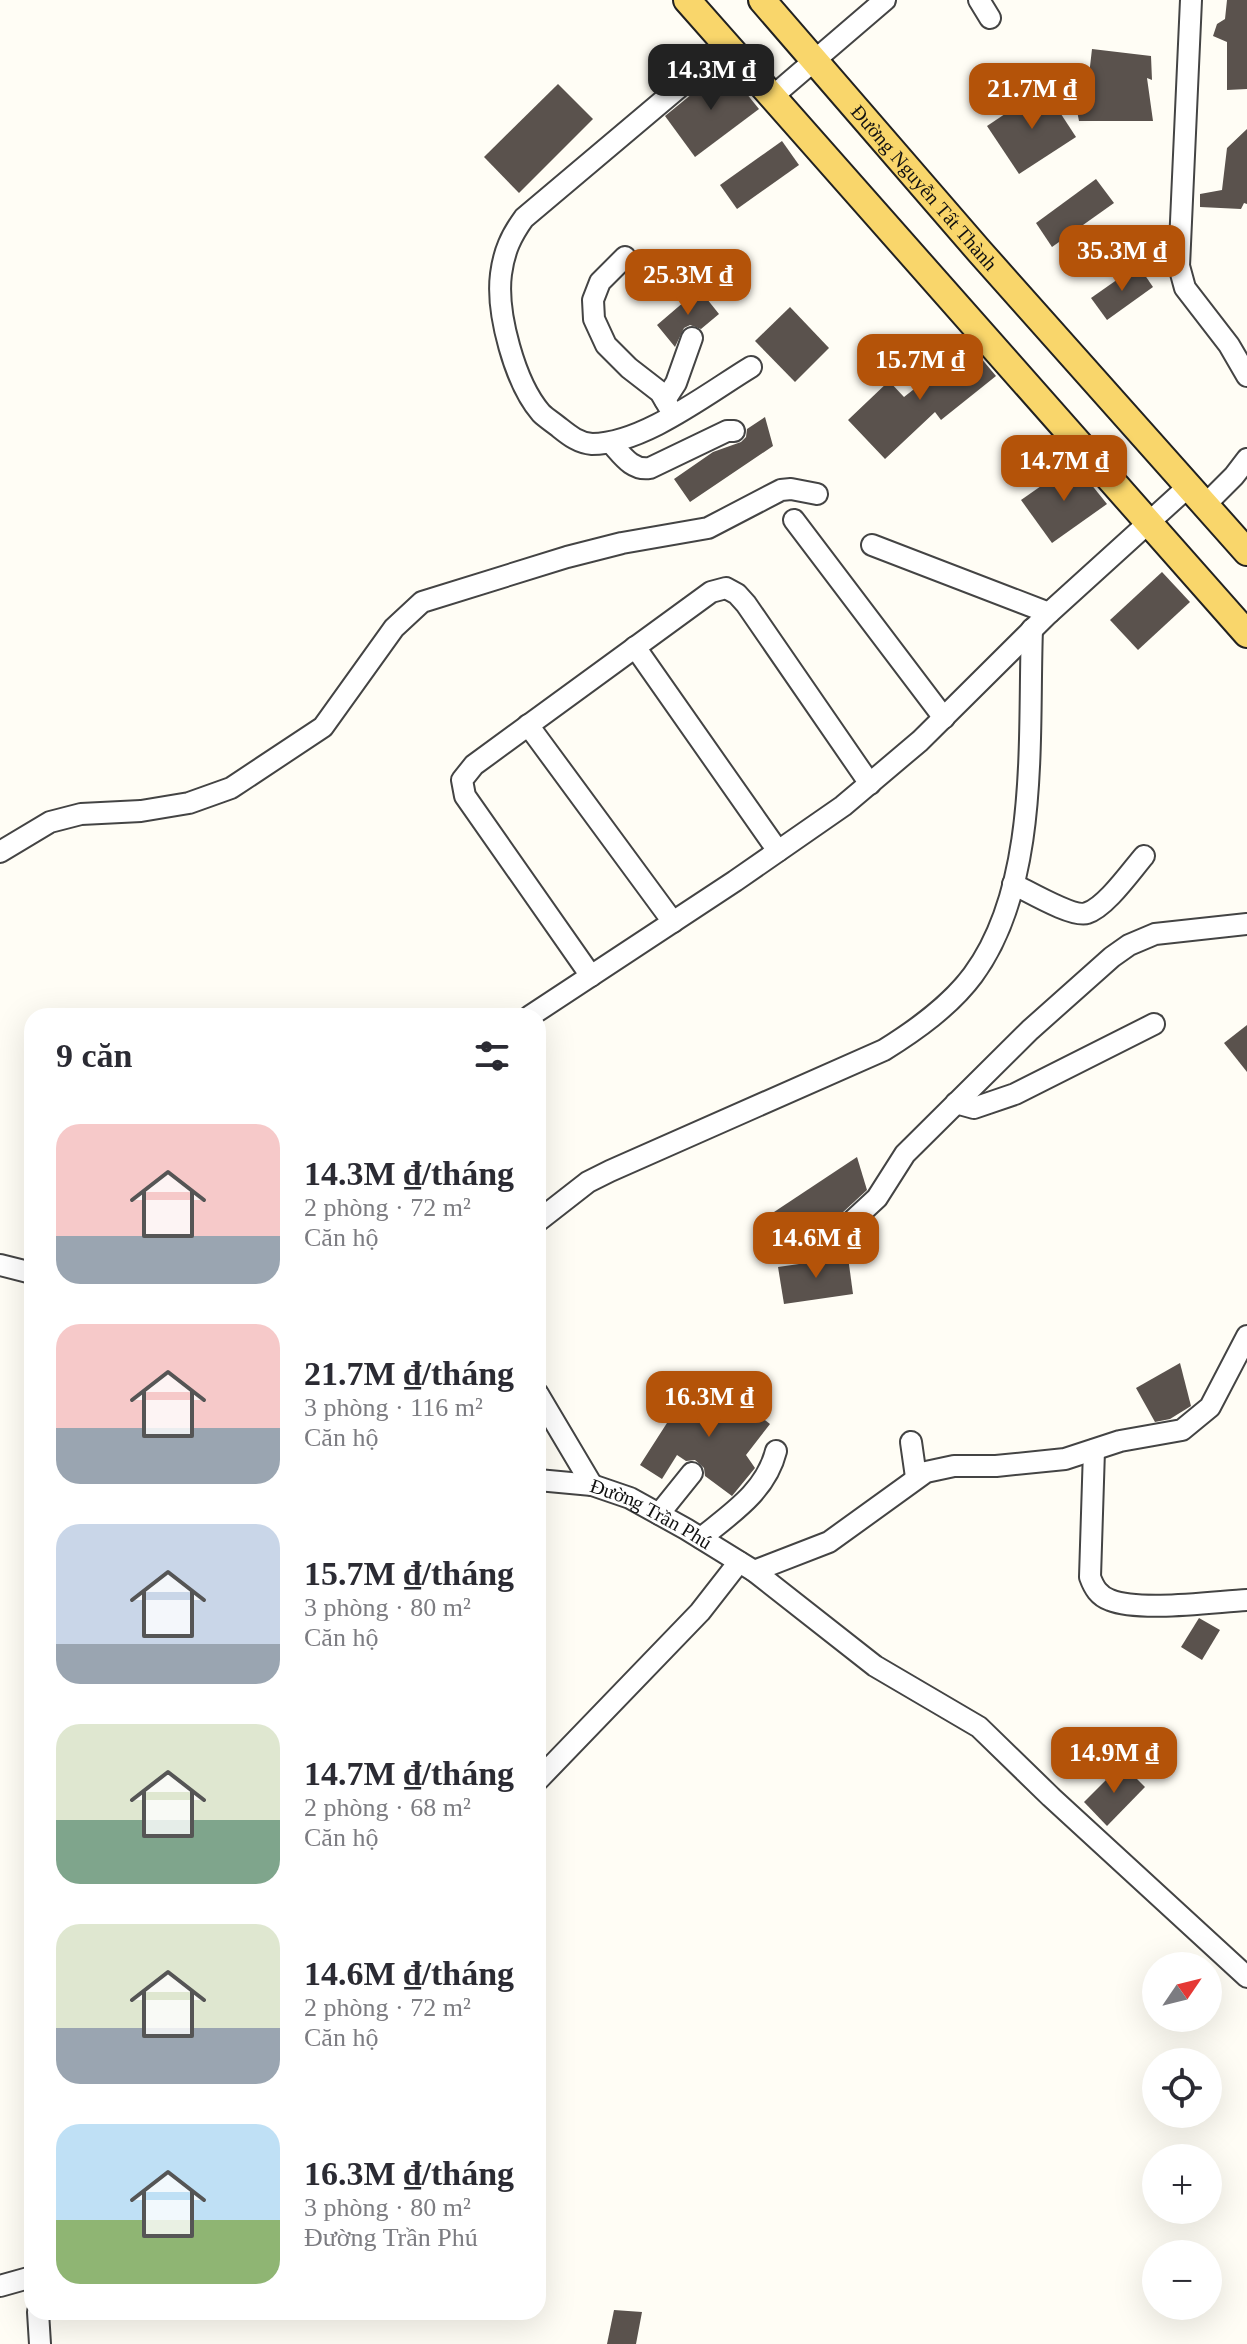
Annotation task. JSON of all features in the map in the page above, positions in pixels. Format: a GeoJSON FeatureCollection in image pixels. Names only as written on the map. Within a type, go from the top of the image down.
{"type":"FeatureCollection","features":[{"type":"Feature","properties":{"kind":"main road"},"geometry":{"type":"LineString","coordinates":[[687,0],[1247,634]]}},
{"type":"Feature","properties":{"kind":"main road","name":"Đường Nguyễn Tất Thành"},"geometry":{"type":"LineString","coordinates":[[762,0],[980,252],[1247,552]]}},
{"type":"Feature","properties":{"kind":"street"},"geometry":{"type":"LineString","coordinates":[[773,96],[885,0]]}},
{"type":"Feature","properties":{"kind":"street"},"geometry":{"type":"LineString","coordinates":[[979,0],[990,18]]}},
{"type":"Feature","properties":{"kind":"street"},"geometry":{"type":"LineString","coordinates":[[1191,0],[1179,266],[1185,288],[1229,345],[1247,376]]}},
{"type":"Feature","properties":{"kind":"street"},"geometry":{"type":"LineString","coordinates":[[728,46],[524,218],[512,234],[505,251],[500,277],[510,347],[526,390],[541,413],[573,438],[587,444],[611,443],[669,407],[751,367]]}},
{"type":"Feature","properties":{"kind":"street"},"geometry":{"type":"LineString","coordinates":[[625,257],[600,282],[593,300],[594,319],[606,345],[669,407]]}},
{"type":"Feature","properties":{"kind":"street"},"geometry":{"type":"LineString","coordinates":[[669,407],[692,338]]}},
{"type":"Feature","properties":{"kind":"street"},"geometry":{"type":"LineString","coordinates":[[611,443],[629,462],[642,470],[727,431],[734,431]]}},
{"type":"Feature","properties":{"kind":"street"},"geometry":{"type":"LineString","coordinates":[[542,1008],[778,851],[870,784],[944,718],[1032,629],[1150,521],[1234,476],[1247,459]]}},
{"type":"Feature","properties":{"kind":"street"},"geometry":{"type":"LineString","coordinates":[[0,852],[50,822],[81,814],[141,811],[189,803],[231,788],[323,727],[394,628],[422,602],[567,557],[622,543],[708,528],[781,490],[817,494]]}},
{"type":"Feature","properties":{"kind":"street"},"geometry":{"type":"LineString","coordinates":[[794,520],[944,718]]}},
{"type":"Feature","properties":{"kind":"street"},"geometry":{"type":"LineString","coordinates":[[872,545],[1049,613]]}},
{"type":"Feature","properties":{"kind":"street"},"geometry":{"type":"LineString","coordinates":[[591,976],[465,796],[462,780],[474,765],[711,592],[726,588],[746,604],[870,784]]}},
{"type":"Feature","properties":{"kind":"street"},"geometry":{"type":"LineString","coordinates":[[546,1215],[588,1182],[610,1171],[884,1050],[914,1031],[958,992],[986,956],[996,936],[1023,841],[1032,629]]}},
{"type":"Feature","properties":{"kind":"street"},"geometry":{"type":"LineString","coordinates":[[635,647],[778,851]]}},
{"type":"Feature","properties":{"kind":"street"},"geometry":{"type":"LineString","coordinates":[[528,725],[673,922]]}},
{"type":"Feature","properties":{"kind":"street"},"geometry":{"type":"LineString","coordinates":[[1013,884],[1074,913],[1085,914],[1099,906],[1144,856]]}},
{"type":"Feature","properties":{"kind":"street"},"geometry":{"type":"LineString","coordinates":[[823,1248],[877,1198],[905,1154],[956,1103],[1030,1030],[1129,945],[1142,938],[1172,931],[1247,924]]}},
{"type":"Feature","properties":{"kind":"street"},"geometry":{"type":"LineString","coordinates":[[956,1103],[974,1108],[1015,1094],[1154,1024]]}},
{"type":"Feature","properties":{"kind":"street"},"geometry":{"type":"LineString","coordinates":[[0,1265],[24,1271]]}},
{"type":"Feature","properties":{"kind":"street"},"geometry":{"type":"LineString","coordinates":[[546,1772],[746,1567],[842,1534],[916,1477],[935,1469],[1065,1459],[1120,1441],[1167,1434],[1192,1424],[1216,1398],[1247,1336]]}},
{"type":"Feature","properties":{"kind":"street"},"geometry":{"type":"LineString","coordinates":[[546,1407],[592,1485]]}},
{"type":"Feature","properties":{"kind":"street"},"geometry":{"type":"LineString","coordinates":[[911,1442],[916,1477]]}},
{"type":"Feature","properties":{"kind":"street"},"geometry":{"type":"LineString","coordinates":[[1094,1450],[1090,1565],[1094,1588],[1111,1601],[1144,1604],[1247,1600]]}},
{"type":"Feature","properties":{"kind":"street"},"geometry":{"type":"LineString","coordinates":[[701,1538],[753,1495],[764,1481],[776,1451]]}},
{"type":"Feature","properties":{"kind":"street"},"geometry":{"type":"LineString","coordinates":[[659,1514],[692,1473]]}},
{"type":"Feature","properties":{"kind":"street","name":"Đường Trần Phú"},"geometry":{"type":"LineString","coordinates":[[546,1481],[592,1485],[630,1498],[659,1514],[746,1567],[875,1666],[979,1727],[1051,1797],[1244,1971]]}},
{"type":"Feature","properties":{"kind":"street"},"geometry":{"type":"LineString","coordinates":[[0,2286],[24,2279]]}},
{"type":"Feature","properties":{"kind":"street"},"geometry":{"type":"LineString","coordinates":[[38,2320],[40,2344]]}},
{"type":"Feature","properties":{"kind":"building"},"geometry":{"type":"Polygon","coordinates":[[[1227,0],[1247,0],[1247,89],[1227,90],[1227,42],[1213,36],[1217,24],[1225,19],[1227,0]]]}},
{"type":"Feature","properties":{"kind":"building"},"geometry":{"type":"Polygon","coordinates":[[[1092,49],[1151,56],[1152,80],[1147,78],[1153,121],[1079,121],[1072,86],[1088,84],[1092,49]]]}},
{"type":"Feature","properties":{"kind":"building"},"geometry":{"type":"Polygon","coordinates":[[[725,67],[759,109],[695,157],[665,116],[725,67]]]}},
{"type":"Feature","properties":{"kind":"building"},"geometry":{"type":"Polygon","coordinates":[[[558,84],[593,119],[519,193],[484,157],[558,84]]]}},
{"type":"Feature","properties":{"kind":"building"},"geometry":{"type":"Polygon","coordinates":[[[1044,88],[1076,137],[1019,174],[987,126],[1044,88]]]}},
{"type":"Feature","properties":{"kind":"building"},"geometry":{"type":"Polygon","coordinates":[[[1247,129],[1247,204],[1244,203],[1241,209],[1200,207],[1200,194],[1222,190],[1227,148],[1247,129]]]}},
{"type":"Feature","properties":{"kind":"building"},"geometry":{"type":"Polygon","coordinates":[[[782,141],[799,165],[737,209],[720,185],[782,141]]]}},
{"type":"Feature","properties":{"kind":"building"},"geometry":{"type":"Polygon","coordinates":[[[1096,179],[1114,203],[1052,247],[1036,223],[1096,179]]]}},
{"type":"Feature","properties":{"kind":"building"},"geometry":{"type":"Polygon","coordinates":[[[1138,265],[1153,287],[1107,320],[1091,298],[1138,265]]]}},
{"type":"Feature","properties":{"kind":"building"},"geometry":{"type":"Polygon","coordinates":[[[699,289],[719,314],[701,329],[690,325],[684,328],[675,347],[657,325],[699,289]]]}},
{"type":"Feature","properties":{"kind":"building"},"geometry":{"type":"Polygon","coordinates":[[[790,307],[829,348],[795,382],[755,341],[790,307]]]}},
{"type":"Feature","properties":{"kind":"building"},"geometry":{"type":"Polygon","coordinates":[[[970,345],[996,376],[941,420],[935,412],[885,459],[848,420],[889,381],[904,397],[970,345]]]}},
{"type":"Feature","properties":{"kind":"building"},"geometry":{"type":"Polygon","coordinates":[[[765,417],[773,446],[690,502],[674,479],[713,452],[741,442],[746,437],[747,429],[765,417]]]}},
{"type":"Feature","properties":{"kind":"building"},"geometry":{"type":"Polygon","coordinates":[[[1074,463],[1107,504],[1052,543],[1021,500],[1074,463]]]}},
{"type":"Feature","properties":{"kind":"building"},"geometry":{"type":"Polygon","coordinates":[[[1162,572],[1190,602],[1138,650],[1110,620],[1162,572]]]}},
{"type":"Feature","properties":{"kind":"building"},"geometry":{"type":"Polygon","coordinates":[[[1247,1025],[1247,1072],[1224,1043],[1247,1025]]]}},
{"type":"Feature","properties":{"kind":"building"},"geometry":{"type":"Polygon","coordinates":[[[857,1157],[867,1190],[829,1225],[778,1263],[771,1214],[857,1157]]]}},
{"type":"Feature","properties":{"kind":"building"},"geometry":{"type":"Polygon","coordinates":[[[848,1257],[853,1294],[784,1304],[778,1267],[848,1257]]]}},
{"type":"Feature","properties":{"kind":"building"},"geometry":{"type":"Polygon","coordinates":[[[1180,1363],[1191,1406],[1170,1419],[1155,1422],[1136,1388],[1180,1363]]]}},
{"type":"Feature","properties":{"kind":"building"},"geometry":{"type":"Polygon","coordinates":[[[692,1384],[727,1406],[735,1397],[770,1424],[746,1455],[755,1468],[732,1496],[705,1476],[704,1468],[695,1460],[686,1461],[677,1455],[662,1479],[640,1465],[692,1384]]]}},
{"type":"Feature","properties":{"kind":"building"},"geometry":{"type":"Polygon","coordinates":[[[1199,1618],[1220,1630],[1202,1660],[1181,1647],[1199,1618]]]}},
{"type":"Feature","properties":{"kind":"building"},"geometry":{"type":"Polygon","coordinates":[[[1122,1764],[1145,1787],[1107,1826],[1084,1802],[1122,1764]]]}},
{"type":"Feature","properties":{"kind":"building"},"geometry":{"type":"Polygon","coordinates":[[[614,2310],[642,2312],[636,2344],[607,2344],[614,2310]]]}}]}
